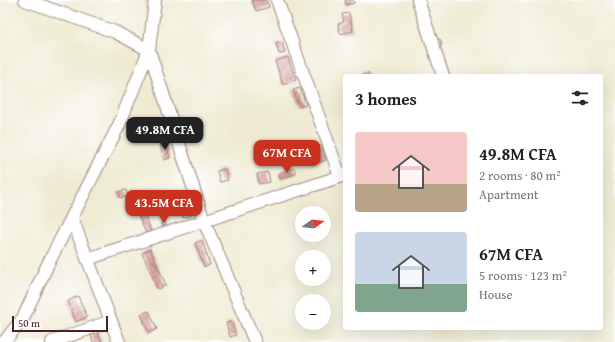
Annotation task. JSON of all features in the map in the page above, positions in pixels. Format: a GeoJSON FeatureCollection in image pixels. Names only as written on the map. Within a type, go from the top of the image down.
{"type":"FeatureCollection","features":[{"type":"Feature","properties":{"kind":"street"},"geometry":{"type":"LineString","coordinates":[[26,0],[115,32],[148,50],[204,221],[255,342]]}},
{"type":"Feature","properties":{"kind":"street"},"geometry":{"type":"LineString","coordinates":[[4,342],[23,318],[48,264],[119,125],[148,50],[155,0]]}},
{"type":"Feature","properties":{"kind":"street"},"geometry":{"type":"LineString","coordinates":[[87,259],[343,176],[277,0]]}},
{"type":"Feature","properties":{"kind":"street"},"geometry":{"type":"LineString","coordinates":[[418,0],[442,74]]}},
{"type":"Feature","properties":{"kind":"street"},"geometry":{"type":"LineString","coordinates":[[72,218],[119,342]]}},
{"type":"Feature","properties":{"kind":"street"},"geometry":{"type":"LineString","coordinates":[[52,342],[111,321]]}},
{"type":"Feature","properties":{"kind":"building"},"geometry":{"type":"Polygon","coordinates":[[[252,0],[266,0],[269,7],[256,11],[252,0]]]}},
{"type":"Feature","properties":{"kind":"building"},"geometry":{"type":"Polygon","coordinates":[[[345,0],[353,0],[354,3],[346,5],[345,0]]]}},
{"type":"Feature","properties":{"kind":"building"},"geometry":{"type":"Polygon","coordinates":[[[349,13],[353,31],[340,34],[338,24],[344,22],[342,14],[349,13]]]}},
{"type":"Feature","properties":{"kind":"building"},"geometry":{"type":"Polygon","coordinates":[[[440,39],[442,45],[435,47],[433,41],[440,39]]]}},
{"type":"Feature","properties":{"kind":"building"},"geometry":{"type":"Polygon","coordinates":[[[282,42],[285,53],[279,54],[276,44],[282,42]]]}},
{"type":"Feature","properties":{"kind":"building"},"geometry":{"type":"Polygon","coordinates":[[[288,57],[296,80],[283,85],[275,61],[288,57]]]}},
{"type":"Feature","properties":{"kind":"building"},"geometry":{"type":"Polygon","coordinates":[[[300,88],[306,105],[300,107],[293,90],[300,88]]]}},
{"type":"Feature","properties":{"kind":"building"},"geometry":{"type":"Polygon","coordinates":[[[166,143],[170,158],[164,160],[160,144],[166,143]]]}},
{"type":"Feature","properties":{"kind":"building"},"geometry":{"type":"Polygon","coordinates":[[[322,146],[326,160],[318,162],[313,148],[322,146]]]}},
{"type":"Feature","properties":{"kind":"building"},"geometry":{"type":"Polygon","coordinates":[[[294,168],[296,174],[280,179],[279,173],[294,168]]]}},
{"type":"Feature","properties":{"kind":"building"},"geometry":{"type":"Polygon","coordinates":[[[225,169],[228,180],[220,182],[217,171],[225,169]]]}},
{"type":"Feature","properties":{"kind":"building"},"geometry":{"type":"Polygon","coordinates":[[[268,172],[270,182],[259,184],[257,174],[268,172]]]}},
{"type":"Feature","properties":{"kind":"building"},"geometry":{"type":"Polygon","coordinates":[[[126,190],[128,196],[120,198],[118,192],[126,190]]]}},
{"type":"Feature","properties":{"kind":"building"},"geometry":{"type":"Polygon","coordinates":[[[135,194],[138,200],[130,203],[128,198],[135,194]]]}},
{"type":"Feature","properties":{"kind":"building"},"geometry":{"type":"Polygon","coordinates":[[[188,202],[192,215],[183,218],[180,204],[188,202]]]}},
{"type":"Feature","properties":{"kind":"building"},"geometry":{"type":"Polygon","coordinates":[[[144,213],[151,231],[146,233],[138,215],[144,213]]]}},
{"type":"Feature","properties":{"kind":"building"},"geometry":{"type":"Polygon","coordinates":[[[165,221],[166,225],[162,227],[161,223],[165,221]]]}},
{"type":"Feature","properties":{"kind":"building"},"geometry":{"type":"Polygon","coordinates":[[[202,240],[210,265],[204,267],[195,243],[202,240]]]}},
{"type":"Feature","properties":{"kind":"building"},"geometry":{"type":"Polygon","coordinates":[[[150,249],[166,285],[158,289],[142,253],[150,249]]]}},
{"type":"Feature","properties":{"kind":"building"},"geometry":{"type":"Polygon","coordinates":[[[78,296],[87,317],[76,322],[68,301],[78,296]]]}},
{"type":"Feature","properties":{"kind":"building"},"geometry":{"type":"Polygon","coordinates":[[[149,311],[157,329],[149,333],[141,314],[149,311]]]}},
{"type":"Feature","properties":{"kind":"building"},"geometry":{"type":"Polygon","coordinates":[[[232,322],[236,335],[230,337],[226,323],[232,322]]]}},
{"type":"Feature","properties":{"kind":"building"},"geometry":{"type":"Polygon","coordinates":[[[98,333],[102,342],[93,342],[91,335],[98,333]]]}}]}
